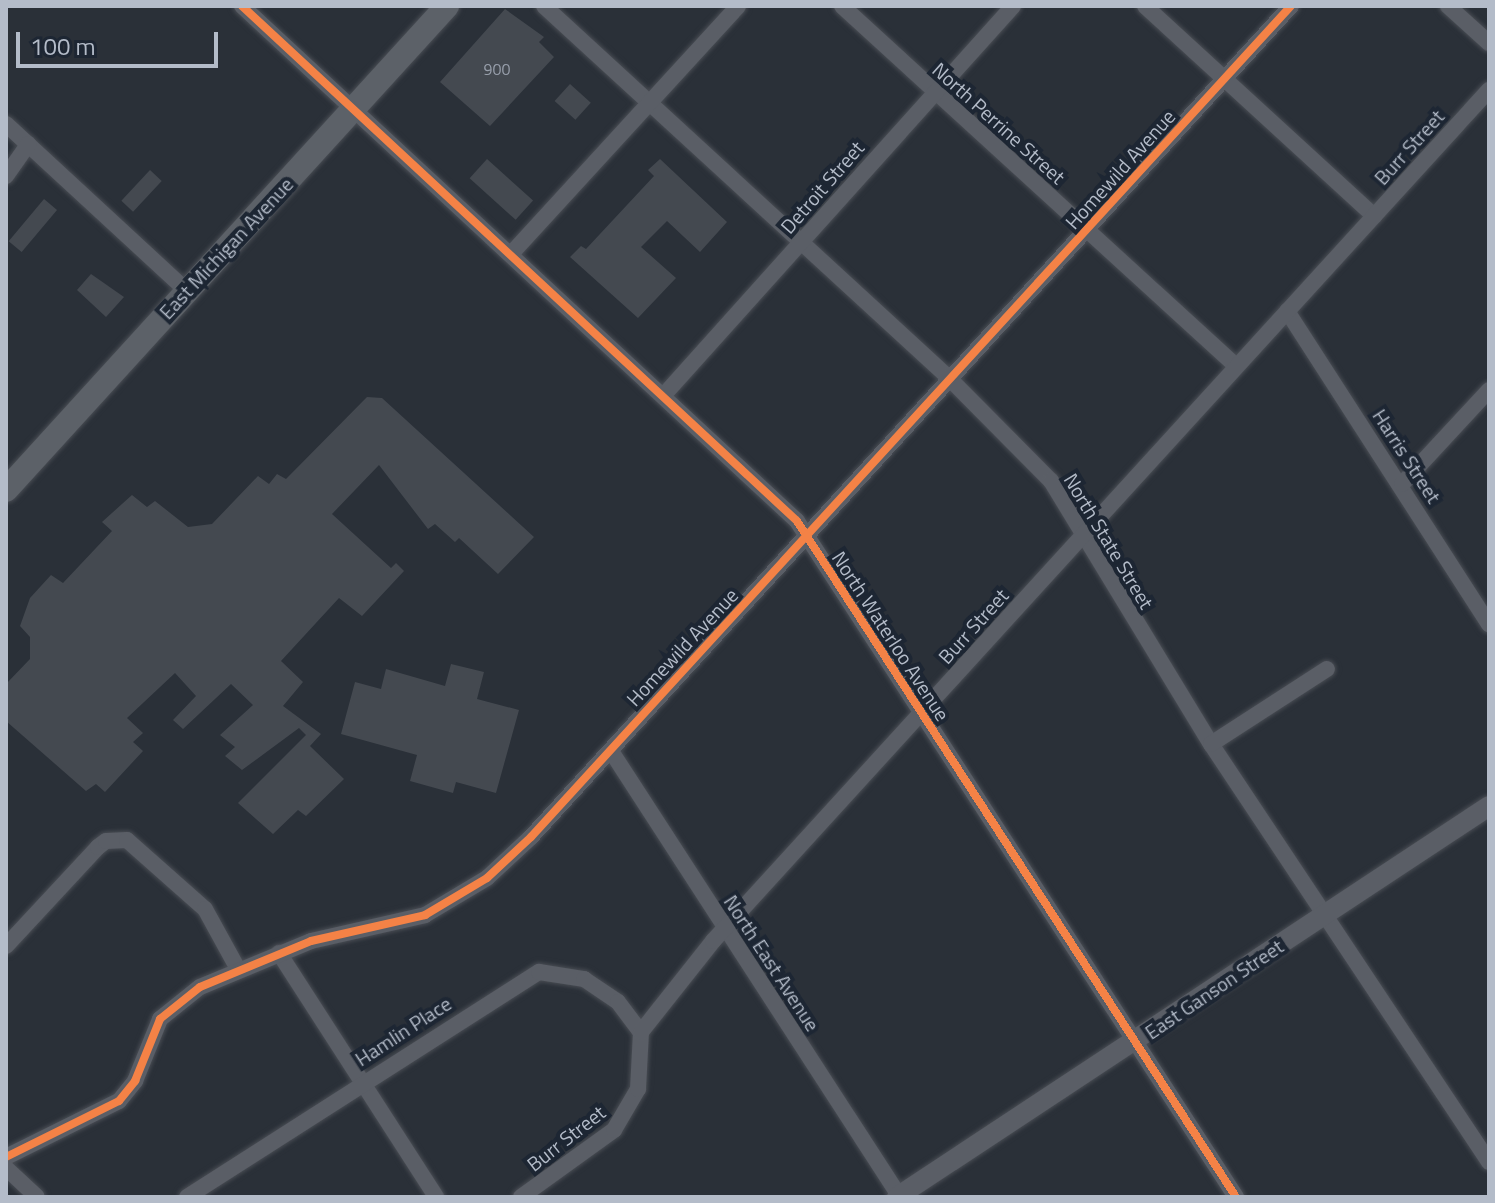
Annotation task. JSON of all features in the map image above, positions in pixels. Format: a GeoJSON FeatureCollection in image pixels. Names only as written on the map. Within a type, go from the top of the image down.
{"type":"FeatureCollection","features":[{"type":"Feature","properties":{"kind":"main road","name":"East Michigan Avenue"},"geometry":{"type":"LineString","coordinates":[[6,490],[447,6]]}},
{"type":"Feature","properties":{"kind":"street","name":"North Waterloo Avenue"},"geometry":{"type":"LineString","coordinates":[[242,6],[808,534],[1236,1197]]}},
{"type":"Feature","properties":{"kind":"street","name":"North State Street"},"geometry":{"type":"LineString","coordinates":[[544,6],[948,377],[1039,466],[1211,744],[1489,1162]]}},
{"type":"Feature","properties":{"kind":"street"},"geometry":{"type":"LineString","coordinates":[[511,254],[738,6]]}},
{"type":"Feature","properties":{"kind":"street","name":"North Perrine Street"},"geometry":{"type":"LineString","coordinates":[[842,6],[1236,366]]}},
{"type":"Feature","properties":{"kind":"street","name":"Detroit Street"},"geometry":{"type":"LineString","coordinates":[[663,396],[789,257],[799,240],[1013,6]]}},
{"type":"Feature","properties":{"kind":"street"},"geometry":{"type":"LineString","coordinates":[[1145,6],[1374,216]]}},
{"type":"Feature","properties":{"kind":"street","name":"Homewild Avenue"},"geometry":{"type":"LineString","coordinates":[[6,1157],[119,1101],[135,1081],[160,1019],[176,1001],[238,969],[279,953],[425,915],[454,901],[531,837],[948,377],[1291,6]]}},
{"type":"Feature","properties":{"kind":"street"},"geometry":{"type":"LineString","coordinates":[[1448,6],[1489,43]]}},
{"type":"Feature","properties":{"kind":"street","name":"Burr Street"},"geometry":{"type":"LineString","coordinates":[[521,1197],[597,1144],[625,1117],[642,1071],[641,1032],[726,928],[1489,90]]}},
{"type":"Feature","properties":{"kind":"street"},"geometry":{"type":"LineString","coordinates":[[6,124],[187,291]]}},
{"type":"Feature","properties":{"kind":"street"},"geometry":{"type":"LineString","coordinates":[[6,176],[28,144]]}},
{"type":"Feature","properties":{"kind":"street","name":"Harris Street"},"geometry":{"type":"LineString","coordinates":[[1287,311],[1402,484],[1489,624]]}},
{"type":"Feature","properties":{"kind":"street"},"geometry":{"type":"LineString","coordinates":[[1402,484],[1489,390]]}},
{"type":"Feature","properties":{"kind":"street"},"geometry":{"type":"LineString","coordinates":[[1211,744],[1327,669]]}},
{"type":"Feature","properties":{"kind":"street","name":"North East Avenue"},"geometry":{"type":"LineString","coordinates":[[611,751],[899,1197]]}},
{"type":"Feature","properties":{"kind":"street","name":"East Ganson Street"},"geometry":{"type":"LineString","coordinates":[[899,1197],[1489,806]]}},
{"type":"Feature","properties":{"kind":"street"},"geometry":{"type":"LineString","coordinates":[[6,946],[98,847],[116,839],[133,843],[205,909],[238,969]]}},
{"type":"Feature","properties":{"kind":"street"},"geometry":{"type":"LineString","coordinates":[[279,953],[436,1197]]}},
{"type":"Feature","properties":{"kind":"street","name":"Hamlin Place"},"geometry":{"type":"LineString","coordinates":[[187,1197],[361,1082],[539,972],[584,979],[618,1002],[641,1032]]}},
{"type":"Feature","properties":{"kind":"street"},"geometry":{"type":"LineString","coordinates":[[6,1168],[37,1197]]}},
{"type":"Feature","properties":{"kind":"building"},"geometry":{"type":"Polygon","coordinates":[[[505,9],[544,37],[539,42],[554,57],[490,126],[440,82],[505,9]]]}},
{"type":"Feature","properties":{"kind":"building"},"geometry":{"type":"Polygon","coordinates":[[[570,84],[591,103],[575,120],[555,101],[570,84]]]}},
{"type":"Feature","properties":{"kind":"building"},"geometry":{"type":"Polygon","coordinates":[[[487,159],[533,200],[516,220],[470,178],[487,159]]]}},
{"type":"Feature","properties":{"kind":"building"},"geometry":{"type":"Polygon","coordinates":[[[660,159],[727,222],[700,252],[667,221],[641,247],[676,278],[638,318],[570,257],[581,246],[586,249],[654,176],[648,170],[660,159]]]}},
{"type":"Feature","properties":{"kind":"building"},"geometry":{"type":"Polygon","coordinates":[[[150,170],[162,181],[133,212],[121,201],[150,170]]]}},
{"type":"Feature","properties":{"kind":"building"},"geometry":{"type":"Polygon","coordinates":[[[44,199],[57,210],[22,252],[9,241],[44,199]]]}},
{"type":"Feature","properties":{"kind":"building"},"geometry":{"type":"Polygon","coordinates":[[[91,274],[124,297],[106,317],[77,290],[91,274]]]}},
{"type":"Feature","properties":{"kind":"building"},"geometry":{"type":"Polygon","coordinates":[[[367,397],[382,398],[534,537],[498,574],[459,538],[455,542],[435,524],[428,529],[379,465],[332,514],[391,568],[396,563],[404,571],[362,616],[339,598],[281,661],[303,682],[283,706],[321,734],[310,746],[344,779],[306,816],[298,810],[273,834],[238,803],[306,735],[299,728],[242,770],[225,756],[235,747],[220,735],[253,705],[231,684],[183,729],[173,720],[196,696],[175,673],[127,718],[143,733],[133,742],[143,751],[105,792],[96,784],[86,791],[6,721],[6,684],[30,659],[30,637],[20,626],[30,598],[51,575],[63,583],[112,531],[102,522],[132,495],[147,507],[155,501],[188,527],[212,524],[258,476],[269,484],[277,474],[286,479],[367,397]]]}},
{"type":"Feature","properties":{"kind":"building"},"geometry":{"type":"Polygon","coordinates":[[[451,664],[484,672],[477,699],[519,710],[496,793],[456,782],[453,793],[410,781],[417,755],[341,734],[355,682],[381,689],[386,669],[445,686],[451,664]]]}},
{"type":"Feature","properties":{"kind":"cycle path"},"geometry":{"type":"LineString","coordinates":[[242,6],[797,521],[1236,1197]]}},
{"type":"Feature","properties":{"kind":"cycle path"},"geometry":{"type":"LineString","coordinates":[[6,1157],[119,1101],[135,1081],[160,1019],[200,987],[311,941],[425,915],[487,878],[531,837],[1291,6]]}}]}
